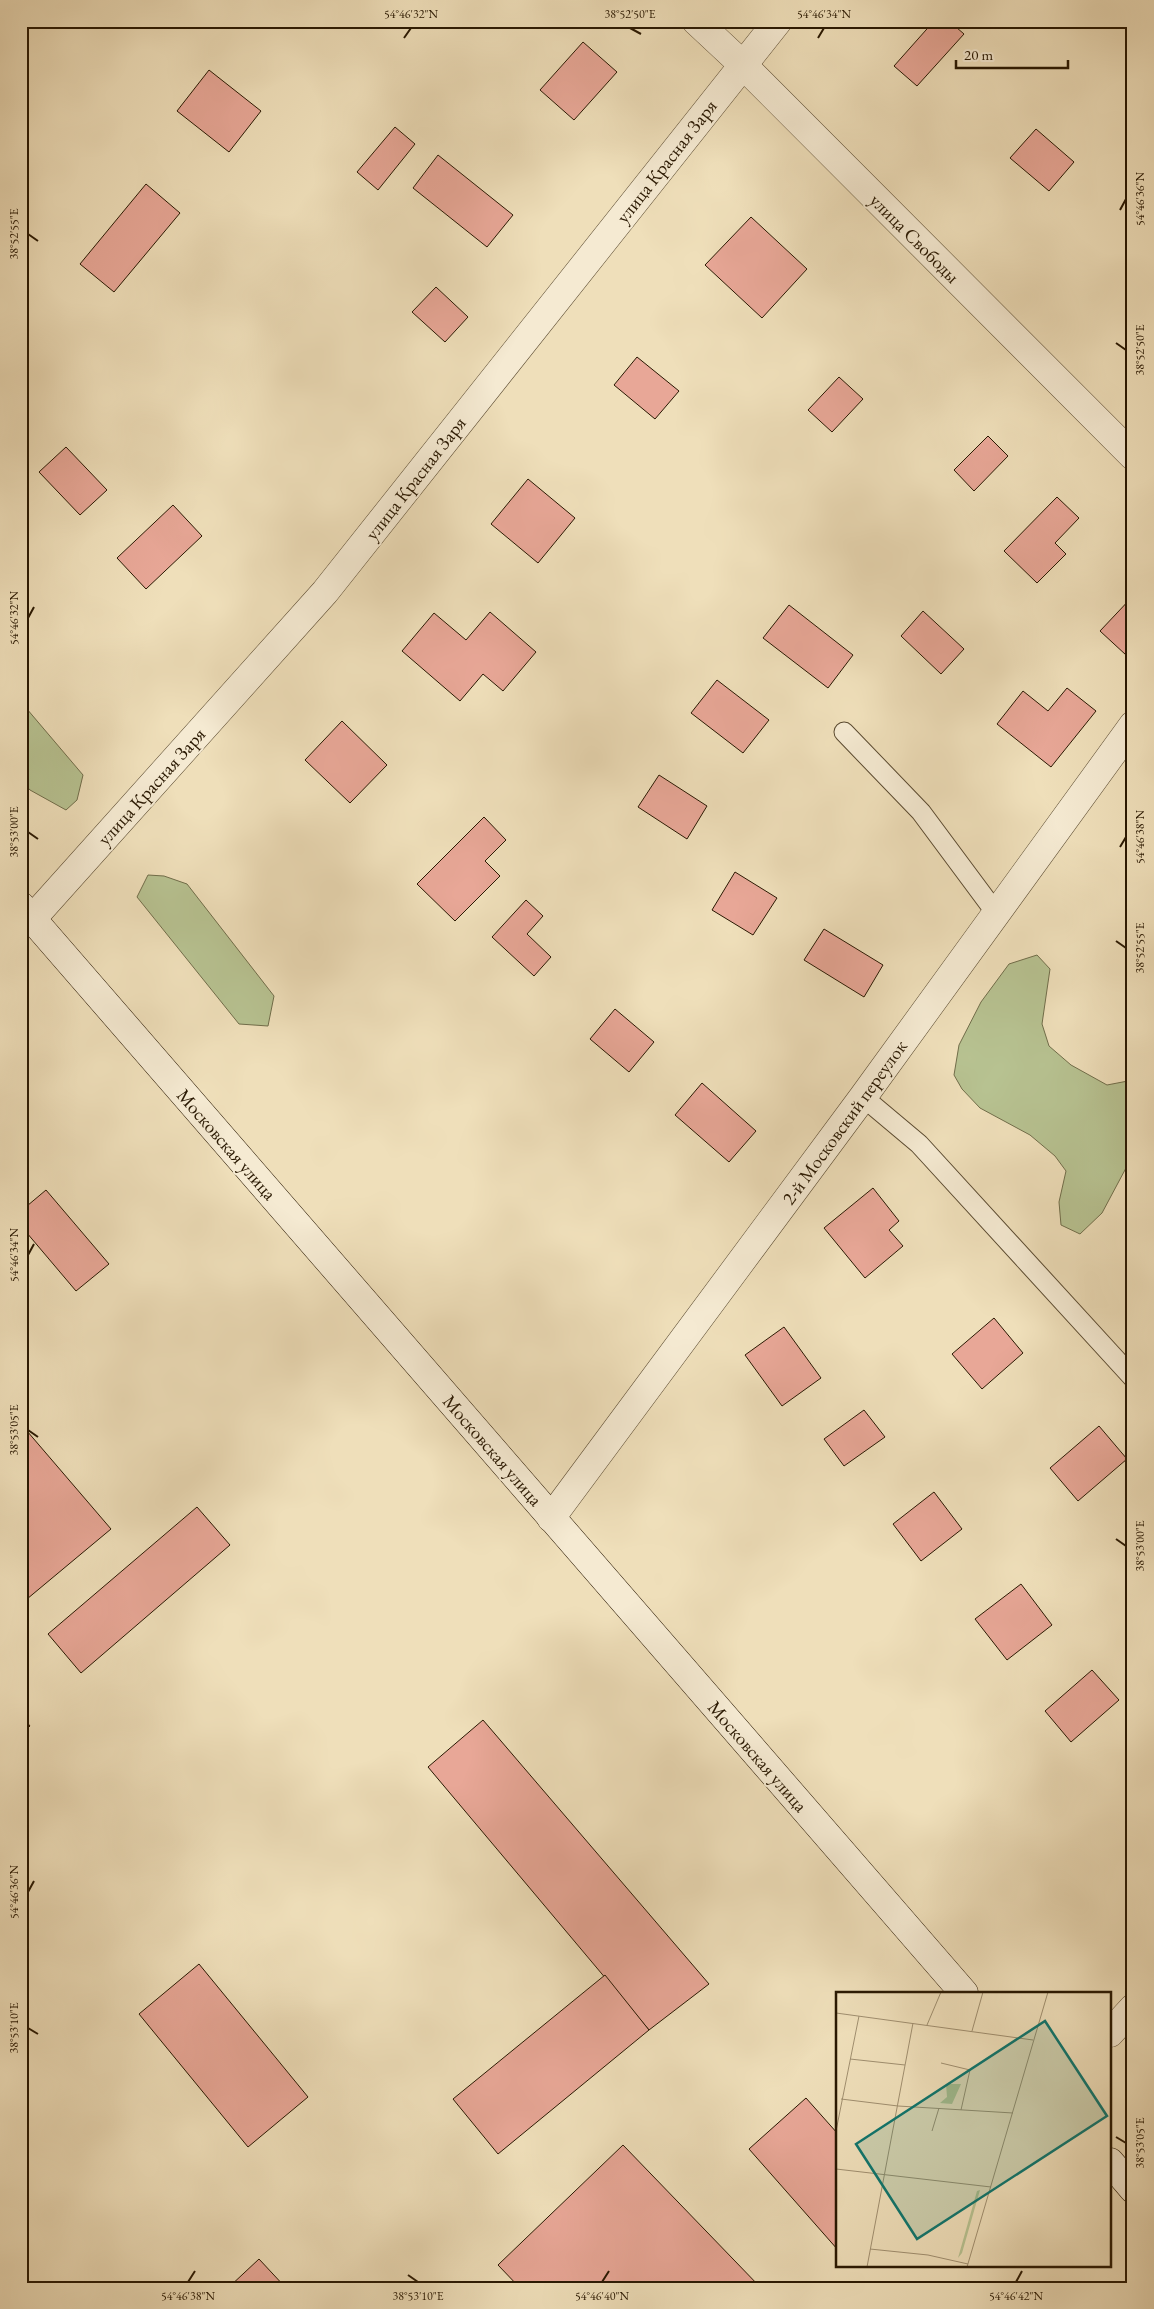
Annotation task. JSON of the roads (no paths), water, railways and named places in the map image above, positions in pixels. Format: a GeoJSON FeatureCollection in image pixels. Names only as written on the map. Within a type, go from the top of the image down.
{"type":"FeatureCollection","features":[{"type":"Feature","properties":{"kind":"street","name":"улица Свободы"},"geometry":{"type":"LineString","coordinates":[[696,21],[742,64],[1133,456]]}},
{"type":"Feature","properties":{"kind":"street","name":"улица Красная Заря"},"geometry":{"type":"LineString","coordinates":[[26,913],[325,592],[778,21]]}},
{"type":"Feature","properties":{"kind":"street","name":"2-й Московский переулок"},"geometry":{"type":"LineString","coordinates":[[552,1518],[863,1097],[1133,725]]}},
{"type":"Feature","properties":{"kind":"street","name":"Московская улица"},"geometry":{"type":"LineString","coordinates":[[26,913],[963,1992]]}},
{"type":"Feature","properties":{"kind":"street"},"geometry":{"type":"LineString","coordinates":[[1112,2031],[1133,2008]]}},
{"type":"Feature","properties":{"kind":"street"},"geometry":{"type":"LineString","coordinates":[[1112,2164],[1133,2189]]}},
{"type":"Feature","properties":{"kind":"lane"},"geometry":{"type":"LineString","coordinates":[[844,732],[921,812],[996,913]]}},
{"type":"Feature","properties":{"kind":"lane"},"geometry":{"type":"LineString","coordinates":[[863,1097],[919,1144],[1133,1378]]}}]}
